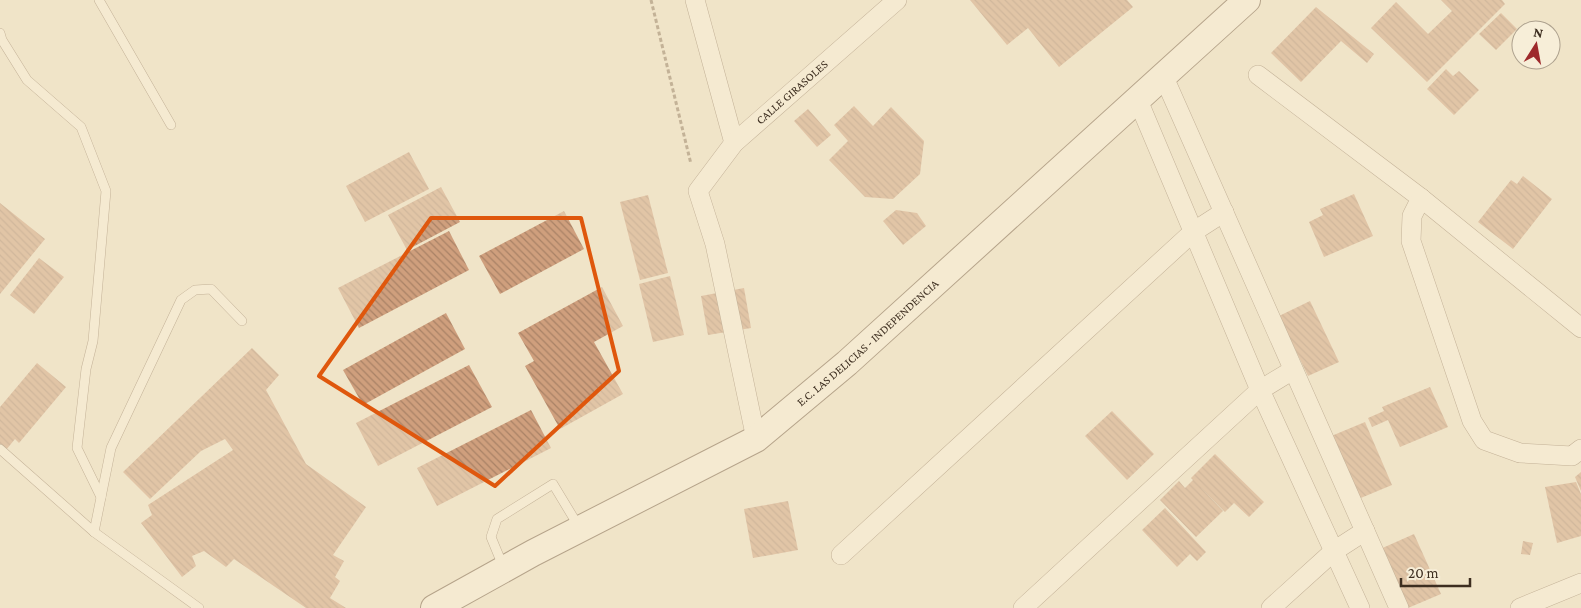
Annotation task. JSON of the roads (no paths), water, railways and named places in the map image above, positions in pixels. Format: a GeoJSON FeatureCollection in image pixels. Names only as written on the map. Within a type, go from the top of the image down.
{"type":"FeatureCollection","features":[{"type":"Feature","properties":{"kind":"street"},"geometry":{"type":"LineString","coordinates":[[695,0],[734,143]]}},
{"type":"Feature","properties":{"kind":"street","name":"CALLE GIRASOLES"},"geometry":{"type":"LineString","coordinates":[[756,439],[714,244],[698,191],[734,143],[896,0]]}},
{"type":"Feature","properties":{"kind":"street","name":"E.C. LAS DELICIAS - INDEPENDENCIA"},"geometry":{"type":"LineString","coordinates":[[434,608],[580,529],[756,439],[847,362],[1247,0]]}},
{"type":"Feature","properties":{"kind":"street"},"geometry":{"type":"LineString","coordinates":[[1163,75],[1399,608]]}},
{"type":"Feature","properties":{"kind":"street"},"geometry":{"type":"LineString","coordinates":[[1258,75],[1421,198],[1581,328]]}},
{"type":"Feature","properties":{"kind":"street"},"geometry":{"type":"LineString","coordinates":[[1138,98],[1260,390],[1360,608]]}},
{"type":"Feature","properties":{"kind":"street"},"geometry":{"type":"LineString","coordinates":[[1421,198],[1412,216],[1411,241],[1472,421],[1484,440],[1520,453],[1572,456],[1581,449]]}},
{"type":"Feature","properties":{"kind":"street"},"geometry":{"type":"LineString","coordinates":[[841,555],[1193,232],[1224,212]]}},
{"type":"Feature","properties":{"kind":"street"},"geometry":{"type":"LineString","coordinates":[[1022,608],[1260,390],[1294,370]]}},
{"type":"Feature","properties":{"kind":"street"},"geometry":{"type":"LineString","coordinates":[[1271,608],[1334,551],[1365,531]]}},
{"type":"Feature","properties":{"kind":"street"},"geometry":{"type":"LineString","coordinates":[[1520,608],[1581,583]]}},
{"type":"Feature","properties":{"kind":"lane"},"geometry":{"type":"LineString","coordinates":[[99,0],[171,125]]}},
{"type":"Feature","properties":{"kind":"lane"},"geometry":{"type":"LineString","coordinates":[[0,32],[2,40],[27,80],[81,127],[106,191],[93,341],[86,369],[77,448],[101,497]]}},
{"type":"Feature","properties":{"kind":"lane"},"geometry":{"type":"LineString","coordinates":[[94,532],[111,448],[180,300],[194,290],[210,289],[242,321]]}},
{"type":"Feature","properties":{"kind":"lane"},"geometry":{"type":"LineString","coordinates":[[0,449],[94,532],[199,608]]}},
{"type":"Feature","properties":{"kind":"lane"},"geometry":{"type":"LineString","coordinates":[[504,569],[491,536],[497,519],[553,484],[580,529]]}}]}
